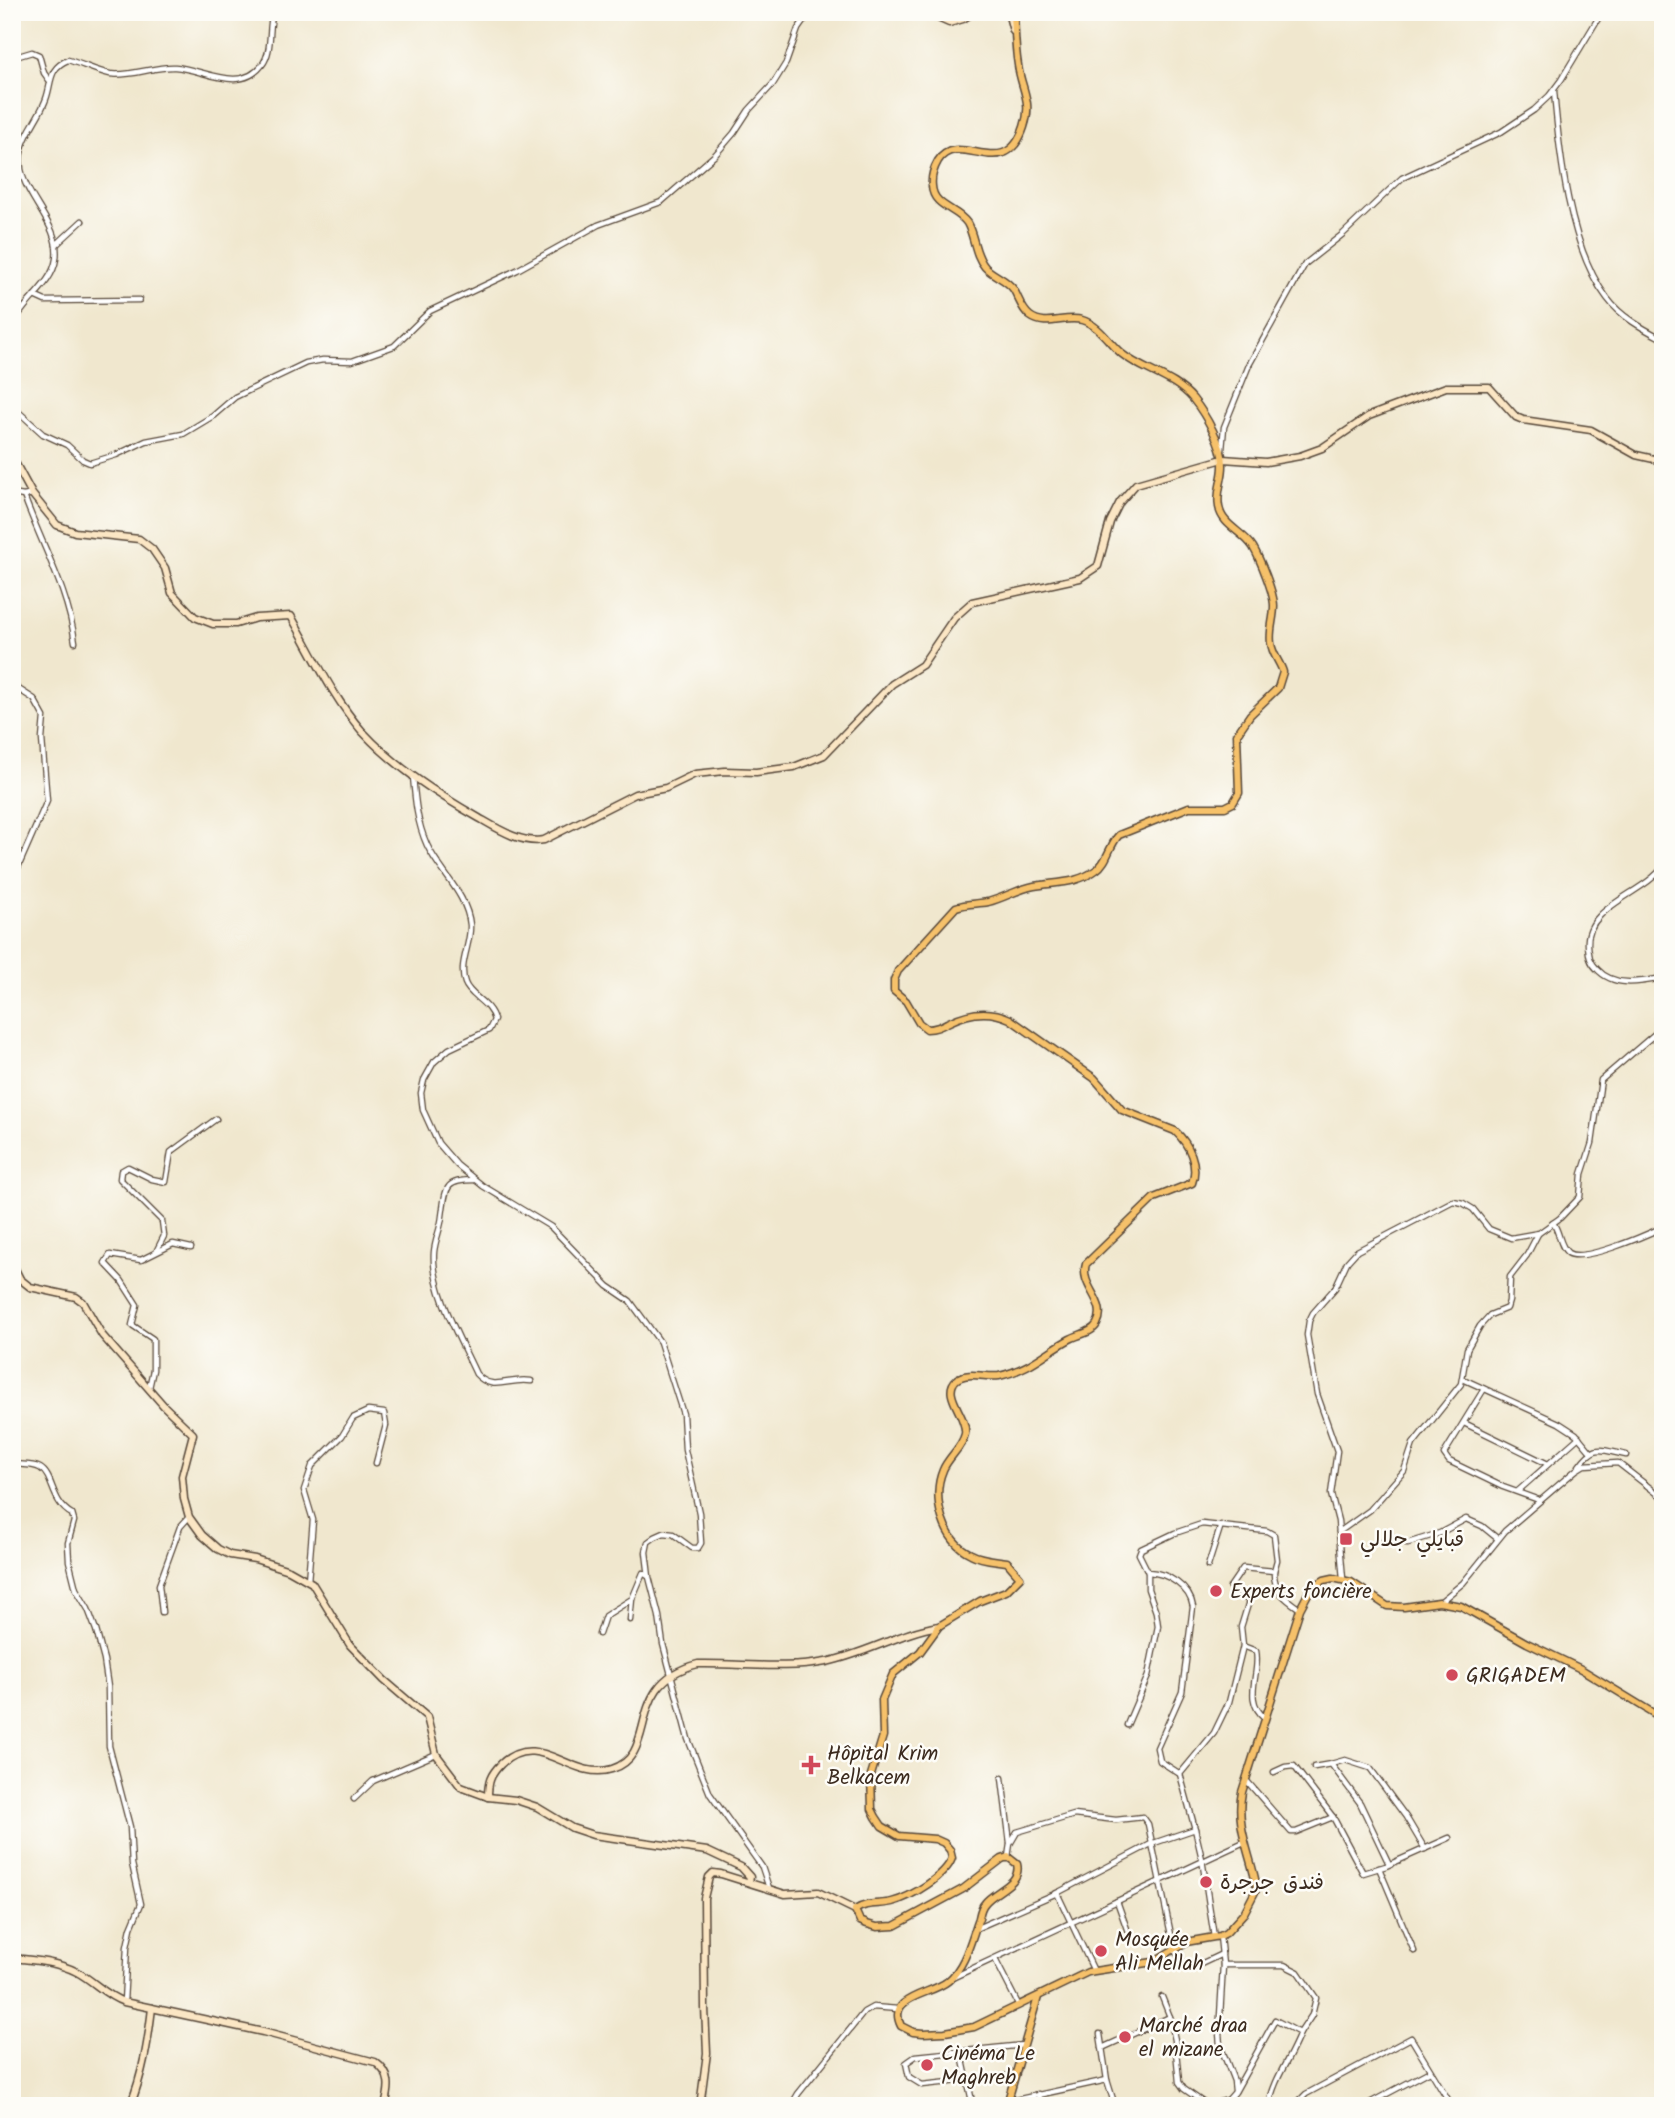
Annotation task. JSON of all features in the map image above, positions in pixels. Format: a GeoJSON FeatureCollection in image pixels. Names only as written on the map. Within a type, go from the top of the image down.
{"type":"FeatureCollection","features":[{"type":"Feature","properties":{"kind":"main road"},"geometry":{"type":"LineString","coordinates":[[1014,12],[1018,66],[1029,106],[1024,128],[1018,141],[1004,153],[995,156],[965,150],[949,151],[936,163],[932,177],[934,196],[966,222],[984,266],[1013,288],[1026,313],[1040,321],[1075,319],[1093,325],[1121,353],[1184,390],[1198,406],[1221,449],[1219,508],[1227,522],[1253,547],[1271,592],[1275,608],[1270,641],[1283,672],[1278,688],[1250,715],[1237,734],[1237,799],[1225,807],[1189,807],[1119,835],[1113,841],[1105,861],[1083,878],[1033,887],[988,901],[956,907],[898,971],[894,980],[894,991],[906,1001],[919,1023],[927,1028],[939,1027],[979,1013],[998,1014],[1010,1019],[1094,1078],[1122,1110],[1182,1136],[1193,1158],[1196,1174],[1192,1183],[1154,1198],[1086,1264],[1083,1273],[1085,1281],[1100,1308],[1097,1325],[1093,1329],[1068,1340],[1042,1359],[1015,1371],[993,1376],[965,1376],[957,1380],[952,1387],[951,1394],[965,1423],[965,1432],[963,1441],[941,1476],[939,1495],[943,1522],[949,1535],[962,1549],[983,1559],[1007,1562],[1020,1577],[1006,1591],[980,1601],[939,1626],[920,1652],[893,1674],[881,1710],[883,1736],[871,1775],[872,1809],[882,1826],[890,1833],[908,1838],[935,1839],[944,1843],[952,1858],[945,1872],[923,1887],[894,1902],[861,1906],[855,1910],[860,1921],[867,1924],[877,1927],[894,1926],[963,1888],[1002,1859],[1008,1857],[1017,1864],[1017,1875],[984,1904],[964,1960],[951,1979],[907,2000],[898,2009],[901,2026],[923,2033],[974,2027],[1094,1971],[1147,1964],[1193,1940],[1217,1937],[1233,1928],[1257,1888],[1244,1842],[1239,1811],[1246,1780],[1300,1608],[1307,1594],[1318,1583],[1333,1578],[1343,1579],[1387,1606],[1404,1607],[1439,1602],[1461,1606],[1581,1669],[1663,1719]]}},
{"type":"Feature","properties":{"kind":"main road"},"geometry":{"type":"LineString","coordinates":[[995,2106],[1006,2102],[1038,1997]]}},
{"type":"Feature","properties":{"kind":"street"},"geometry":{"type":"LineString","coordinates":[[22,148],[40,115],[55,69],[68,60],[110,74],[175,67],[236,80],[263,65],[269,46],[273,12]]}},
{"type":"Feature","properties":{"kind":"street"},"geometry":{"type":"LineString","coordinates":[[12,406],[43,434],[67,445],[90,463],[146,441],[183,434],[213,416],[234,397],[306,363],[323,360],[352,361],[394,346],[430,311],[517,270],[598,225],[661,202],[715,155],[749,110],[773,84],[786,63],[798,29],[810,12]]}},
{"type":"Feature","properties":{"kind":"street"},"geometry":{"type":"LineString","coordinates":[[937,12],[940,19],[949,23],[974,12]]}},
{"type":"Feature","properties":{"kind":"street"},"geometry":{"type":"LineString","coordinates":[[1008,12],[1015,37]]}},
{"type":"Feature","properties":{"kind":"street"},"geometry":{"type":"LineString","coordinates":[[1222,457],[1224,427],[1231,405],[1249,366],[1305,264],[1363,216],[1393,184],[1517,123],[1554,89],[1602,12]]}},
{"type":"Feature","properties":{"kind":"street"},"geometry":{"type":"LineString","coordinates":[[12,58],[32,52],[39,55],[49,81]]}},
{"type":"Feature","properties":{"kind":"street"},"geometry":{"type":"LineString","coordinates":[[1554,89],[1560,164],[1583,250],[1608,299],[1637,326],[1663,339]]}},
{"type":"Feature","properties":{"kind":"street"},"geometry":{"type":"LineString","coordinates":[[12,128],[22,148],[22,169],[27,188],[51,230],[56,245],[55,262],[41,289],[16,316],[12,326]]}},
{"type":"Feature","properties":{"kind":"street"},"geometry":{"type":"LineString","coordinates":[[56,245],[82,221]]}},
{"type":"Feature","properties":{"kind":"street"},"geometry":{"type":"LineString","coordinates":[[34,296],[45,301],[139,300]]}},
{"type":"Feature","properties":{"kind":"street"},"geometry":{"type":"LineString","coordinates":[[12,457],[32,495],[57,524],[66,529],[139,539],[152,549],[165,568],[172,593],[195,617],[213,624],[236,624],[256,618],[291,616],[336,694],[361,730],[413,776],[455,805],[497,828],[525,840],[535,841],[544,840],[635,794],[666,788],[695,774],[756,772],[794,767],[824,755],[892,684],[922,665],[954,618],[972,602],[1080,578],[1098,566],[1110,522],[1120,502],[1136,484],[1222,457],[1266,462],[1300,456],[1322,448],[1369,416],[1446,387],[1489,387],[1516,417],[1522,420],[1591,430],[1636,455],[1663,461]]}},
{"type":"Feature","properties":{"kind":"street"},"geometry":{"type":"LineString","coordinates":[[12,494],[32,495]]}},
{"type":"Feature","properties":{"kind":"street"},"geometry":{"type":"LineString","coordinates":[[24,496],[64,590],[72,617],[75,642]]}},
{"type":"Feature","properties":{"kind":"street"},"geometry":{"type":"LineString","coordinates":[[12,685],[34,699],[44,718],[42,739],[47,801],[12,881]]}},
{"type":"Feature","properties":{"kind":"street"},"geometry":{"type":"LineString","coordinates":[[413,776],[417,816],[426,843],[435,861],[454,884],[470,925],[462,969],[464,981],[467,989],[486,1005],[494,1020],[489,1030],[449,1049],[434,1062],[424,1080],[421,1093],[423,1110],[438,1143],[457,1165],[475,1180],[551,1227],[608,1286],[630,1301],[660,1342],[683,1415],[685,1450],[699,1513],[701,1543],[698,1548],[692,1548],[673,1534],[664,1533],[654,1537],[646,1552],[649,1577],[688,1739],[710,1794],[762,1867],[769,1889]]}},
{"type":"Feature","properties":{"kind":"street"},"geometry":{"type":"LineString","coordinates":[[1663,867],[1654,879],[1605,910],[1592,923],[1587,934],[1590,960],[1598,971],[1611,979],[1628,983],[1663,978]]}},
{"type":"Feature","properties":{"kind":"street"},"geometry":{"type":"LineString","coordinates":[[1343,1579],[1339,1532],[1331,1494],[1337,1451],[1317,1394],[1307,1335],[1313,1313],[1335,1288],[1347,1262],[1357,1251],[1453,1201],[1473,1209],[1489,1229],[1501,1236],[1511,1238],[1539,1233],[1553,1223],[1580,1197],[1582,1174],[1592,1143],[1601,1080],[1663,1027]]}},
{"type":"Feature","properties":{"kind":"street"},"geometry":{"type":"LineString","coordinates":[[157,1250],[164,1236],[162,1221],[120,1179],[121,1171],[128,1167],[152,1179],[166,1182],[171,1152],[216,1119]]}},
{"type":"Feature","properties":{"kind":"street"},"geometry":{"type":"LineString","coordinates":[[475,1180],[457,1180],[449,1184],[445,1193],[434,1252],[435,1272],[443,1298],[476,1374],[490,1384],[531,1381]]}},
{"type":"Feature","properties":{"kind":"street"},"geometry":{"type":"LineString","coordinates":[[1553,1223],[1558,1229],[1562,1247],[1579,1256],[1607,1249],[1663,1227]]}},
{"type":"Feature","properties":{"kind":"street"},"geometry":{"type":"LineString","coordinates":[[1339,1532],[1370,1510],[1407,1464],[1413,1444],[1463,1379],[1467,1349],[1480,1326],[1490,1315],[1507,1308],[1510,1301],[1510,1277],[1539,1233]]}},
{"type":"Feature","properties":{"kind":"street"},"geometry":{"type":"LineString","coordinates":[[149,1388],[153,1370],[153,1339],[132,1325],[137,1305],[105,1262],[110,1255],[141,1260],[173,1244],[191,1248]]}},
{"type":"Feature","properties":{"kind":"street"},"geometry":{"type":"LineString","coordinates":[[12,1263],[24,1284],[76,1297],[83,1302],[102,1335],[193,1434],[182,1476],[189,1517],[202,1535],[230,1555],[255,1559],[289,1570],[312,1583],[350,1645],[384,1680],[427,1717],[436,1754],[461,1787],[488,1797],[516,1800],[537,1807],[572,1828],[593,1835],[707,1851],[741,1867],[750,1877],[749,1882]]}},
{"type":"Feature","properties":{"kind":"street"},"geometry":{"type":"LineString","coordinates":[[1463,1379],[1559,1423],[1579,1437],[1591,1452]]}},
{"type":"Feature","properties":{"kind":"street"},"geometry":{"type":"LineString","coordinates":[[1484,1389],[1444,1454],[1450,1461],[1503,1487],[1518,1490],[1539,1500]]}},
{"type":"Feature","properties":{"kind":"street"},"geometry":{"type":"LineString","coordinates":[[308,1581],[313,1520],[304,1490],[312,1466],[342,1436],[353,1418],[368,1411],[384,1413],[386,1425],[376,1463]]}},
{"type":"Feature","properties":{"kind":"street"},"geometry":{"type":"LineString","coordinates":[[1464,1423],[1548,1464]]}},
{"type":"Feature","properties":{"kind":"street"},"geometry":{"type":"LineString","coordinates":[[1518,1490],[1579,1437]]}},
{"type":"Feature","properties":{"kind":"street"},"geometry":{"type":"LineString","coordinates":[[1576,1470],[1591,1452],[1597,1450],[1626,1455]]}},
{"type":"Feature","properties":{"kind":"street"},"geometry":{"type":"LineString","coordinates":[[1439,1602],[1463,1583],[1498,1539],[1539,1500],[1584,1465],[1618,1463],[1663,1498]]}},
{"type":"Feature","properties":{"kind":"street"},"geometry":{"type":"LineString","coordinates":[[12,1464],[38,1466],[45,1472],[55,1496],[66,1511],[72,1514],[74,1521],[68,1542],[69,1561],[76,1589],[88,1609],[104,1660],[108,1688],[109,1746],[130,1827],[132,1864],[141,1904],[127,1947],[124,2002]]}},
{"type":"Feature","properties":{"kind":"street"},"geometry":{"type":"LineString","coordinates":[[162,1612],[159,1585],[180,1527],[189,1517]]}},
{"type":"Feature","properties":{"kind":"street"},"geometry":{"type":"LineString","coordinates":[[1384,1540],[1408,1543],[1440,1533],[1466,1519],[1482,1526],[1498,1539]]}},
{"type":"Feature","properties":{"kind":"street"},"geometry":{"type":"LineString","coordinates":[[1127,1725],[1148,1676],[1157,1634],[1158,1618],[1148,1588],[1148,1572],[1139,1554],[1146,1545],[1202,1524],[1267,1531],[1274,1535],[1277,1560],[1273,1580],[1276,1588],[1300,1608]]}},
{"type":"Feature","properties":{"kind":"street"},"geometry":{"type":"LineString","coordinates":[[1208,1566],[1221,1525]]}},
{"type":"Feature","properties":{"kind":"street"},"geometry":{"type":"LineString","coordinates":[[1180,1774],[1214,1733],[1229,1702],[1242,1646],[1241,1628],[1249,1601],[1230,1587],[1243,1569],[1274,1571]]}},
{"type":"Feature","properties":{"kind":"street"},"geometry":{"type":"LineString","coordinates":[[1148,1572],[1156,1572],[1181,1585],[1191,1597],[1193,1607],[1182,1692],[1157,1748],[1160,1760],[1180,1774],[1202,1859],[1222,1954],[1220,2045],[1234,2081],[1235,2092]]}},
{"type":"Feature","properties":{"kind":"street"},"geometry":{"type":"LineString","coordinates":[[630,1620],[632,1600],[643,1573],[649,1577]]}},
{"type":"Feature","properties":{"kind":"street"},"geometry":{"type":"LineString","coordinates":[[599,1634],[606,1616],[621,1604],[632,1600]]}},
{"type":"Feature","properties":{"kind":"street"},"geometry":{"type":"LineString","coordinates":[[488,1797],[488,1780],[492,1774],[508,1758],[520,1752],[534,1750],[578,1768],[597,1771],[612,1769],[624,1763],[639,1742],[654,1693],[660,1683],[684,1667],[698,1664],[790,1665],[826,1662],[875,1648],[921,1629],[939,1626]]}},
{"type":"Feature","properties":{"kind":"street"},"geometry":{"type":"LineString","coordinates":[[1242,1646],[1256,1650],[1253,1698],[1259,1713],[1265,1718]]}},
{"type":"Feature","properties":{"kind":"street"},"geometry":{"type":"LineString","coordinates":[[354,1800],[373,1780],[436,1754]]}},
{"type":"Feature","properties":{"kind":"street"},"geometry":{"type":"LineString","coordinates":[[1314,1767],[1345,1760],[1370,1768],[1406,1817],[1425,1849]]}},
{"type":"Feature","properties":{"kind":"street"},"geometry":{"type":"LineString","coordinates":[[1331,1764],[1360,1803],[1389,1864]]}},
{"type":"Feature","properties":{"kind":"street"},"geometry":{"type":"LineString","coordinates":[[1275,1772],[1294,1766],[1333,1817],[1363,1873],[1449,1838]]}},
{"type":"Feature","properties":{"kind":"street"},"geometry":{"type":"LineString","coordinates":[[1002,1778],[1010,1844],[1008,1857]]}},
{"type":"Feature","properties":{"kind":"street"},"geometry":{"type":"LineString","coordinates":[[1246,1780],[1291,1832],[1333,1817]]}},
{"type":"Feature","properties":{"kind":"street"},"geometry":{"type":"LineString","coordinates":[[1010,1844],[1017,1832],[1080,1814],[1116,1820],[1143,1817],[1149,1824],[1174,1949],[1188,1970],[1222,1954]]}},
{"type":"Feature","properties":{"kind":"street"},"geometry":{"type":"LineString","coordinates":[[975,1929],[1057,1893],[1151,1844],[1195,1829]]}},
{"type":"Feature","properties":{"kind":"street"},"geometry":{"type":"LineString","coordinates":[[951,1979],[1202,1859],[1244,1842]]}},
{"type":"Feature","properties":{"kind":"street"},"geometry":{"type":"LineString","coordinates":[[1379,1868],[1414,1951]]}},
{"type":"Feature","properties":{"kind":"street"},"geometry":{"type":"LineString","coordinates":[[700,2106],[707,2053],[706,1882],[710,1875],[716,1873],[785,1894],[818,1892],[855,1910]]}},
{"type":"Feature","properties":{"kind":"street"},"geometry":{"type":"LineString","coordinates":[[1057,1893],[1094,1971]]}},
{"type":"Feature","properties":{"kind":"street"},"geometry":{"type":"LineString","coordinates":[[1117,1901],[1126,1929]]}},
{"type":"Feature","properties":{"kind":"street"},"geometry":{"type":"LineString","coordinates":[[12,1958],[76,1972],[124,2002],[263,2032],[375,2062],[383,2068],[389,2079],[390,2088],[385,2106]]}},
{"type":"Feature","properties":{"kind":"street"},"geometry":{"type":"LineString","coordinates":[[995,1959],[1019,2007]]}},
{"type":"Feature","properties":{"kind":"street"},"geometry":{"type":"LineString","coordinates":[[1223,1965],[1284,1965],[1298,1972],[1316,1998],[1312,2015],[1300,2033],[1272,2091],[1269,2106]]}},
{"type":"Feature","properties":{"kind":"street"},"geometry":{"type":"LineString","coordinates":[[1162,1997],[1175,2040],[1179,2082],[1206,2105],[1228,2100],[1235,2092],[1275,2020],[1300,2033]]}},
{"type":"Feature","properties":{"kind":"street"},"geometry":{"type":"LineString","coordinates":[[791,2106],[864,2012],[873,2007],[898,2009]]}},
{"type":"Feature","properties":{"kind":"street"},"geometry":{"type":"LineString","coordinates":[[130,2106],[148,2049],[152,2008]]}},
{"type":"Feature","properties":{"kind":"street"},"geometry":{"type":"LineString","coordinates":[[1102,2048],[1170,2017]]}},
{"type":"Feature","properties":{"kind":"street"},"geometry":{"type":"LineString","coordinates":[[1100,2034],[1107,2080],[1115,2106]]}},
{"type":"Feature","properties":{"kind":"street"},"geometry":{"type":"LineString","coordinates":[[1294,2106],[1306,2094],[1411,2038],[1450,2105]]}},
{"type":"Feature","properties":{"kind":"street"},"geometry":{"type":"LineString","coordinates":[[1015,2074],[922,2085],[909,2077],[906,2063],[916,2056],[1024,2045]]}},
{"type":"Feature","properties":{"kind":"street"},"geometry":{"type":"LineString","coordinates":[[961,2051],[973,2106]]}},
{"type":"Feature","properties":{"kind":"street"},"geometry":{"type":"LineString","coordinates":[[1364,2106],[1430,2071]]}},
{"type":"Feature","properties":{"kind":"street"},"geometry":{"type":"LineString","coordinates":[[1006,2102],[1107,2080]]}},
{"type":"Feature","properties":{"kind":"street"},"geometry":{"type":"LineString","coordinates":[[1038,2094],[1040,2106]]}},
{"type":"Feature","properties":{"kind":"place","name":"قبايلي جلالي"},"geometry":{"type":"Point","coordinates":[1346,1539]}},
{"type":"Feature","properties":{"kind":"place","name":"Experts foncière"},"geometry":{"type":"Point","coordinates":[1216,1591]}},
{"type":"Feature","properties":{"kind":"place","name":"GRIGADEM"},"geometry":{"type":"Point","coordinates":[1452,1675]}},
{"type":"Feature","properties":{"kind":"place","name":"Hôpital Krim Belkacem"},"geometry":{"type":"Point","coordinates":[811,1765]}},
{"type":"Feature","properties":{"kind":"place","name":"فندق جرجرة"},"geometry":{"type":"Point","coordinates":[1206,1882]}},
{"type":"Feature","properties":{"kind":"place","name":"Mosquée Ali Mellah"},"geometry":{"type":"Point","coordinates":[1101,1951]}},
{"type":"Feature","properties":{"kind":"place","name":"Marché draa el mizane"},"geometry":{"type":"Point","coordinates":[1125,2037]}},
{"type":"Feature","properties":{"kind":"place","name":"Cinéma Le Maghreb"},"geometry":{"type":"Point","coordinates":[927,2065]}}]}
